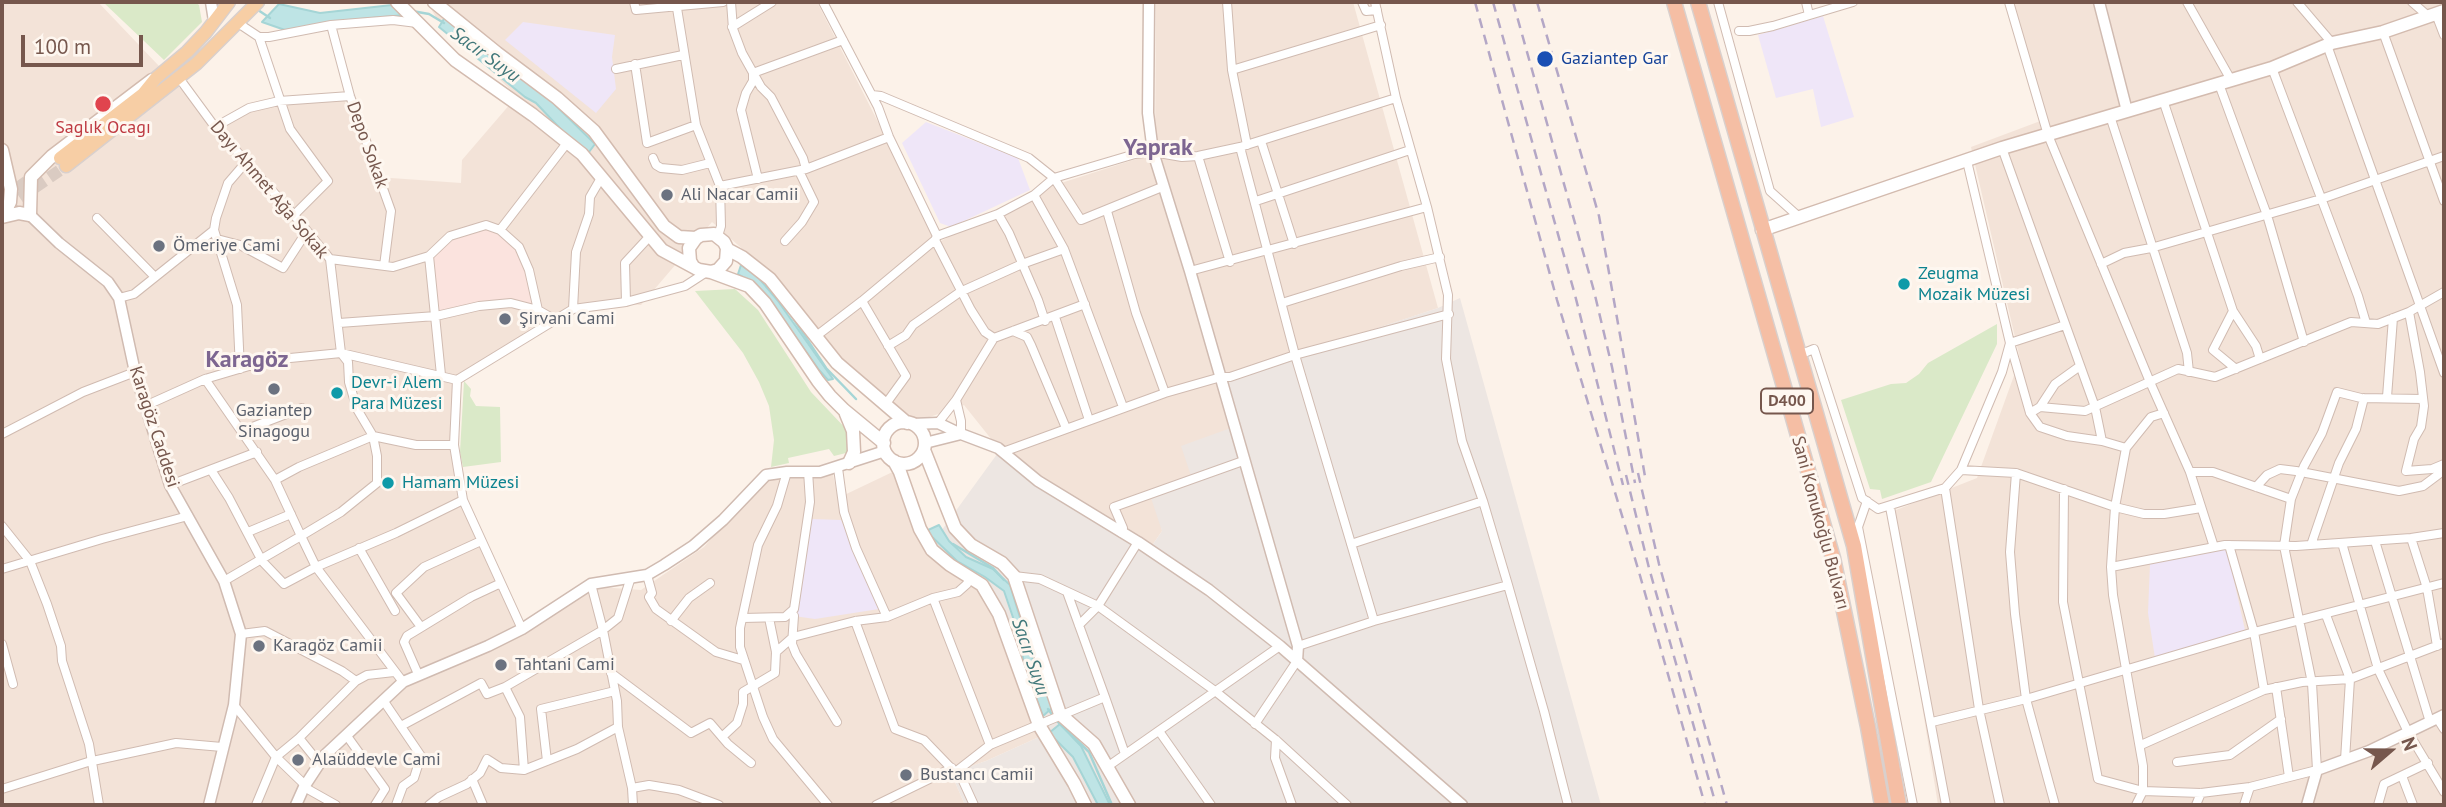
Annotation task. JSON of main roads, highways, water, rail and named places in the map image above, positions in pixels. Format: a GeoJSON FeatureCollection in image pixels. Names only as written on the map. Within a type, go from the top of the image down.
{"type":"FeatureCollection","features":[{"type":"Feature","properties":{"kind":"highway","name":"Sani Konukoğlu Bulvarı"},"geometry":{"type":"LineString","coordinates":[[1674,2],[1833,558],[1882,805]]}},
{"type":"Feature","properties":{"kind":"highway","name":"Sani Konukoğlu Bulvarı"},"geometry":{"type":"LineString","coordinates":[[1698,2],[1854,546],[1899,805]]}},
{"type":"Feature","properties":{"kind":"main road"},"geometry":{"type":"LineString","coordinates":[[2,216],[19,213],[30,215],[31,177],[52,156],[187,52],[229,2]]}},
{"type":"Feature","properties":{"kind":"main road"},"geometry":{"type":"LineString","coordinates":[[156,78],[143,94],[63,162],[179,78],[258,2]]}},
{"type":"Feature","properties":{"kind":"main road"},"geometry":{"type":"LineString","coordinates":[[397,2],[455,60],[582,154],[668,255],[703,271],[749,286],[765,303],[818,381],[844,410],[884,447],[894,461],[920,529],[932,550],[982,585],[999,614],[1039,725],[1085,805]]}},
{"type":"Feature","properties":{"kind":"main road"},"geometry":{"type":"LineString","coordinates":[[434,2],[557,98],[594,131],[664,226],[679,237],[696,238],[708,234],[718,236],[727,249],[770,279],[837,363],[885,405],[922,432],[945,508],[955,528],[971,545],[1002,563],[1014,576],[1060,714],[1094,744],[1129,805]]}},
{"type":"Feature","properties":{"kind":"main road"},"geometry":{"type":"LineString","coordinates":[[1762,230],[2002,148],[2272,68],[2329,44],[2382,32],[2436,14]]}},
{"type":"Feature","properties":{"kind":"main road"},"geometry":{"type":"LineString","coordinates":[[2,159],[11,193],[2,216]]}},
{"type":"Feature","properties":{"kind":"main road"},"geometry":{"type":"LineString","coordinates":[[696,238],[689,248],[690,261],[703,271]]}},
{"type":"Feature","properties":{"kind":"main road"},"geometry":{"type":"LineString","coordinates":[[703,271],[722,266],[726,261],[727,249]]}},
{"type":"Feature","properties":{"kind":"main road"},"geometry":{"type":"LineString","coordinates":[[843,466],[855,452],[853,431],[844,410]]}},
{"type":"Feature","properties":{"kind":"main road"},"geometry":{"type":"LineString","coordinates":[[884,447],[888,430],[900,423],[909,423]]}},
{"type":"Feature","properties":{"kind":"main road"},"geometry":{"type":"LineString","coordinates":[[894,461],[900,464],[912,463],[917,460],[925,446]]}},
{"type":"Feature","properties":{"kind":"water"},"geometry":{"type":"Polygon","coordinates":[[[279,4],[320,13],[392,5],[405,15],[285,30],[262,22],[279,4]]]}},
{"type":"Feature","properties":{"kind":"water"},"geometry":{"type":"Polygon","coordinates":[[[447,14],[545,95],[595,144],[586,156],[536,103],[439,27],[447,14]]]}},
{"type":"Feature","properties":{"kind":"water"},"geometry":{"type":"Polygon","coordinates":[[[741,265],[758,277],[778,301],[833,379],[828,380],[819,370],[768,298],[738,274],[741,265]]]}},
{"type":"Feature","properties":{"kind":"water"},"geometry":{"type":"Polygon","coordinates":[[[939,525],[949,541],[966,557],[993,569],[1010,585],[1033,660],[1052,708],[1043,716],[1024,664],[1019,635],[1004,591],[957,561],[926,531],[939,525]]]}},
{"type":"Feature","properties":{"kind":"water"},"geometry":{"type":"Polygon","coordinates":[[[1060,724],[1081,746],[1110,805],[1098,805],[1073,757],[1049,733],[1060,724]]]}},
{"type":"Feature","properties":{"kind":"waterway","name":"Sacır Suyu"},"geometry":{"type":"LineString","coordinates":[[255,8],[270,18]]}},
{"type":"Feature","properties":{"kind":"waterway","name":"Sacır Suyu"},"geometry":{"type":"LineString","coordinates":[[412,11],[429,14],[444,23]]}},
{"type":"Feature","properties":{"kind":"waterway","name":"Sacır Suyu"},"geometry":{"type":"LineString","coordinates":[[791,315],[826,368],[856,399]]}},
{"type":"Feature","properties":{"kind":"waterway","name":"Sacır Suyu"},"geometry":{"type":"LineString","coordinates":[[953,544],[993,568],[1004,580]]}},
{"type":"Feature","properties":{"kind":"waterway","name":"Sacır Suyu"},"geometry":{"type":"LineString","coordinates":[[1048,709],[1089,752],[1112,805]]}},
{"type":"Feature","properties":{"kind":"tunnel"},"geometry":{"type":"LineString","coordinates":[[5,208],[66,166]]}},
{"type":"Feature","properties":{"kind":"tunnel"},"geometry":{"type":"LineString","coordinates":[[2,199],[36,175]]}},
{"type":"Feature","properties":{"kind":"railway"},"geometry":{"type":"LineString","coordinates":[[1475,2],[1557,300],[1639,572],[1705,805]]}},
{"type":"Feature","properties":{"kind":"railway"},"geometry":{"type":"LineString","coordinates":[[1493,2],[1575,295],[1623,485]]}},
{"type":"Feature","properties":{"kind":"railway"},"geometry":{"type":"LineString","coordinates":[[1513,2],[1594,291],[1635,483]]}},
{"type":"Feature","properties":{"kind":"railway"},"geometry":{"type":"LineString","coordinates":[[1537,2],[1599,216],[1646,482]]}},
{"type":"Feature","properties":{"kind":"railway"},"geometry":{"type":"LineString","coordinates":[[1638,473],[1659,564],[1727,805]]}},
{"type":"Feature","properties":{"kind":"railway"},"geometry":{"type":"LineString","coordinates":[[1626,475],[1649,568],[1716,805]]}},
{"type":"Feature","properties":{"kind":"place","name":"Gaziantep Gar"},"geometry":{"type":"Point","coordinates":[1545,59]}},
{"type":"Feature","properties":{"kind":"place","name":"Saglık Ocagı"},"geometry":{"type":"Point","coordinates":[103,104]}},
{"type":"Feature","properties":{"kind":"place","name":"Ali Nacar Camii"},"geometry":{"type":"Point","coordinates":[667,195]}},
{"type":"Feature","properties":{"kind":"place","name":"Ömeriye Cami"},"geometry":{"type":"Point","coordinates":[159,246]}},
{"type":"Feature","properties":{"kind":"place","name":"Zeugma Mozaik Müzesi"},"geometry":{"type":"Point","coordinates":[1904,284]}},
{"type":"Feature","properties":{"kind":"place","name":"Şirvani Cami"},"geometry":{"type":"Point","coordinates":[505,319]}},
{"type":"Feature","properties":{"kind":"place","name":"Gaziantep Sinagogu"},"geometry":{"type":"Point","coordinates":[274,389]}},
{"type":"Feature","properties":{"kind":"place","name":"Devr-i Alem Para Müzesi"},"geometry":{"type":"Point","coordinates":[337,393]}},
{"type":"Feature","properties":{"kind":"place","name":"Hamam Müzesi"},"geometry":{"type":"Point","coordinates":[388,483]}},
{"type":"Feature","properties":{"kind":"place","name":"Karagöz Camii"},"geometry":{"type":"Point","coordinates":[259,646]}},
{"type":"Feature","properties":{"kind":"place","name":"Tahtani Cami"},"geometry":{"type":"Point","coordinates":[501,665]}},
{"type":"Feature","properties":{"kind":"place","name":"Alaüddevle Cami"},"geometry":{"type":"Point","coordinates":[298,760]}},
{"type":"Feature","properties":{"kind":"place","name":"Bustancı Camii"},"geometry":{"type":"Point","coordinates":[906,775]}},
{"type":"Feature","properties":{"kind":"district","name":"Yaprak"},"geometry":{"type":"Point","coordinates":[1158,148]}},
{"type":"Feature","properties":{"kind":"district","name":"Karagöz"},"geometry":{"type":"Point","coordinates":[247,360]}}]}
